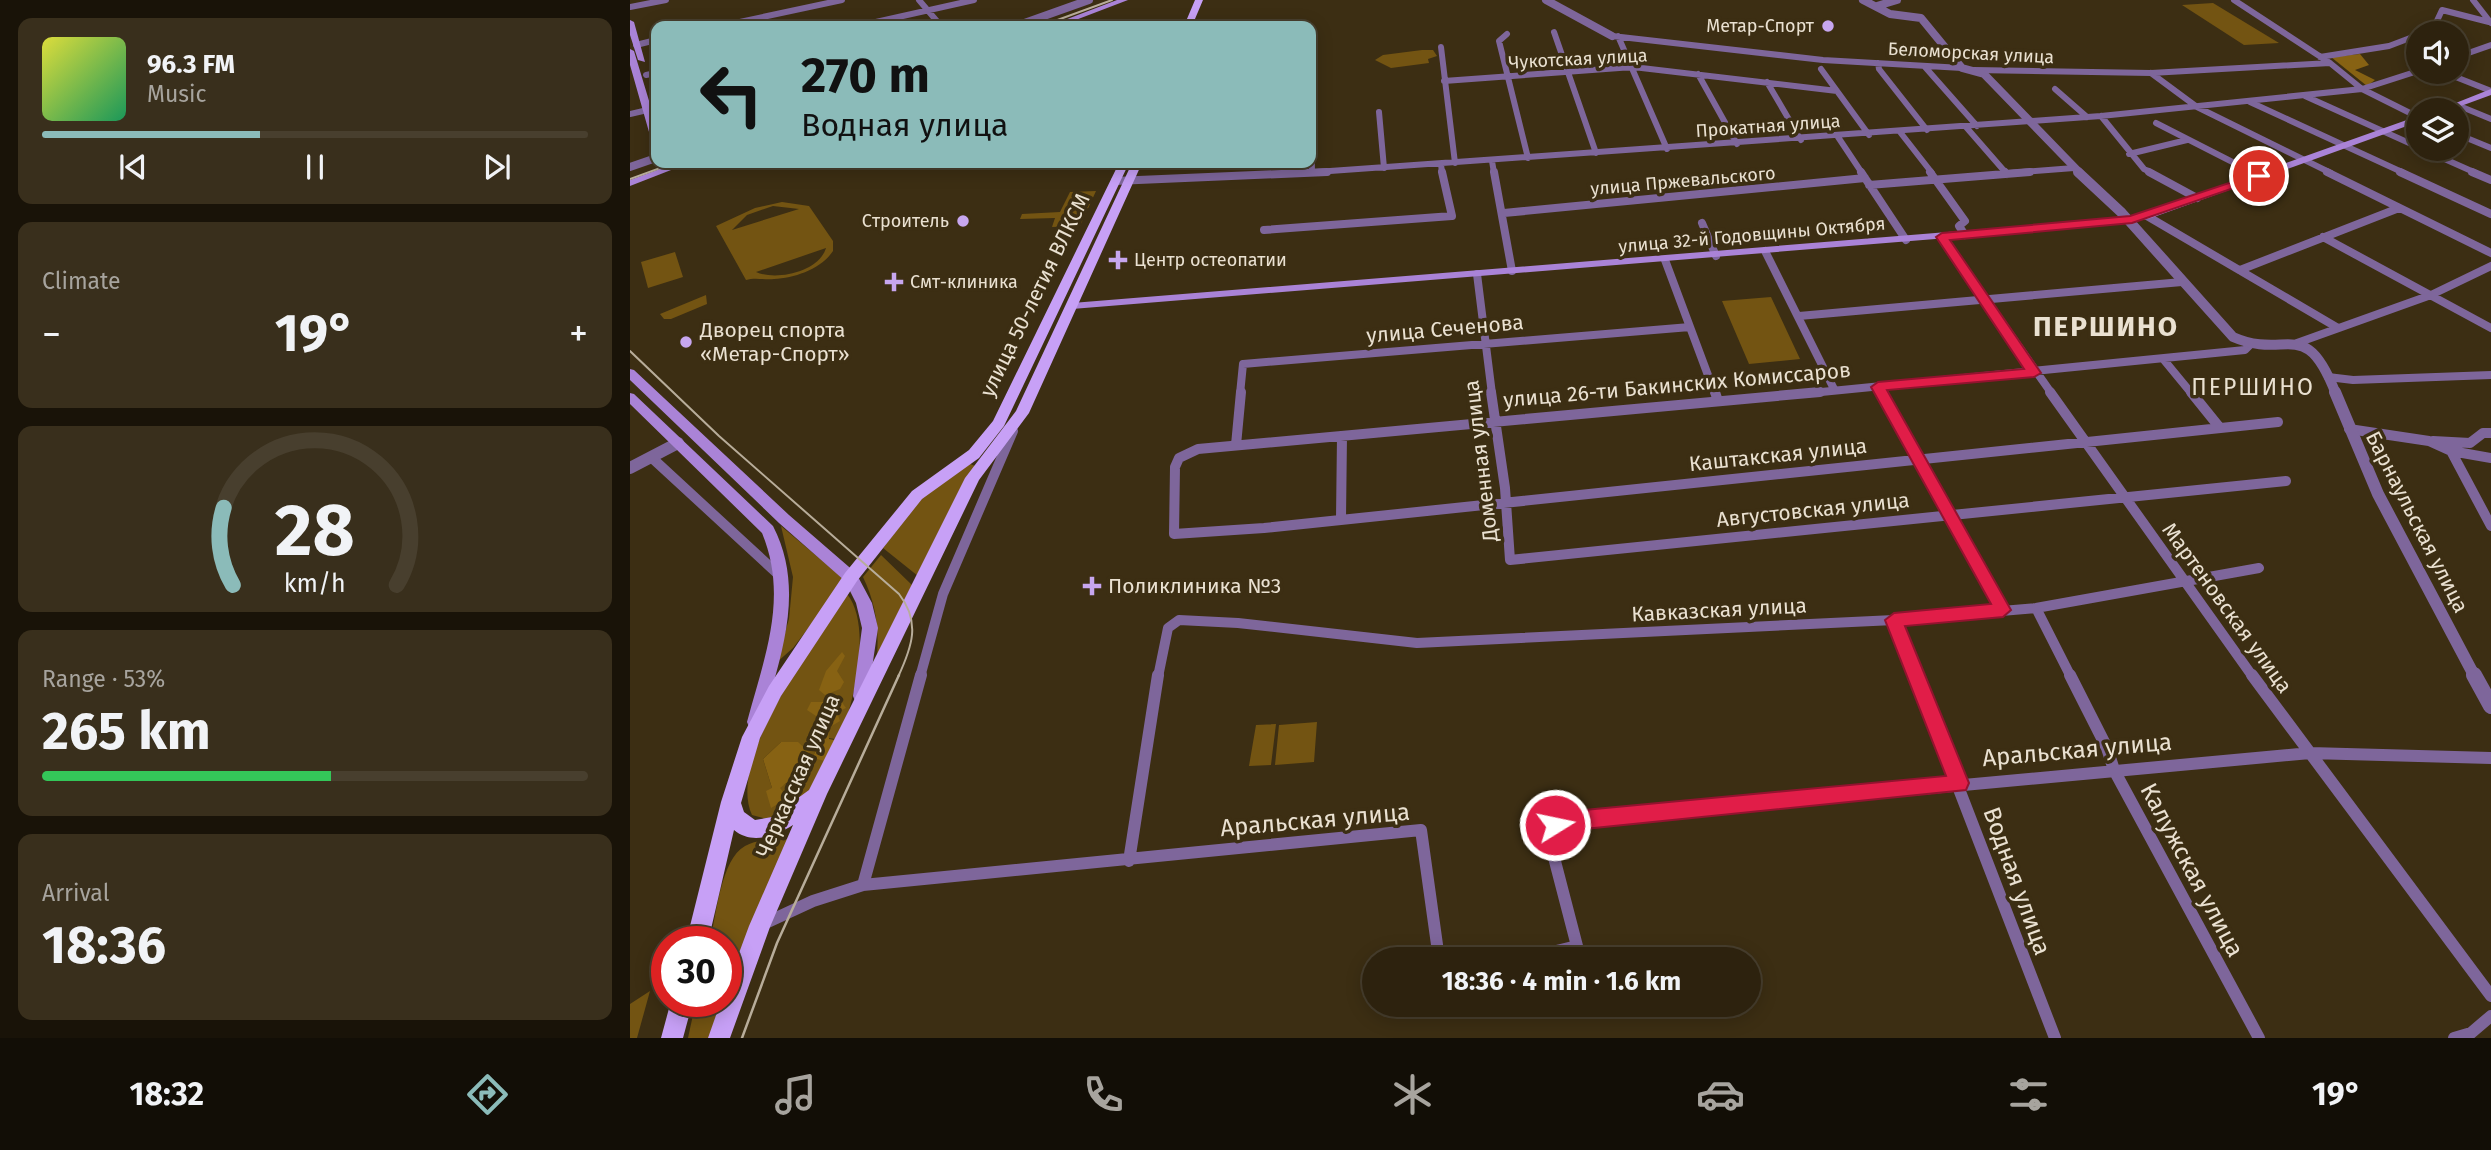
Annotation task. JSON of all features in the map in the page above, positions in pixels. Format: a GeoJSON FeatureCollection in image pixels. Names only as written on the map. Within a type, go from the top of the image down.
{"type":"FeatureCollection","features":[{"type":"Feature","properties":{"kind":"main road"},"geometry":{"type":"LineString","coordinates":[[1067,21],[1124,0]]}},
{"type":"Feature","properties":{"kind":"main road"},"geometry":{"type":"LineString","coordinates":[[1190,21],[1199,0]]}},
{"type":"Feature","properties":{"kind":"main road"},"geometry":{"type":"LineString","coordinates":[[1201,21],[1207,0]]}},
{"type":"Feature","properties":{"kind":"main road"},"geometry":{"type":"LineString","coordinates":[[630,22],[635,51],[651,101]]}},
{"type":"Feature","properties":{"kind":"main road"},"geometry":{"type":"LineString","coordinates":[[635,51],[646,75],[651,98]]}},
{"type":"Feature","properties":{"kind":"main road"},"geometry":{"type":"LineString","coordinates":[[2469,100],[2491,92]]}},
{"type":"Feature","properties":{"kind":"main road","name":"улица 32-й Годовщины Октября"},"geometry":{"type":"LineString","coordinates":[[1072,306],[1716,256],[2127,220],[2147,216],[2406,123]]}},
{"type":"Feature","properties":{"kind":"main road"},"geometry":{"type":"LineString","coordinates":[[630,183],[660,168]]}},
{"type":"Feature","properties":{"kind":"main road","name":"улица 50-летия ВЛКСМ"},"geometry":{"type":"LineString","coordinates":[[751,737],[775,691],[851,578],[916,495],[985,443],[999,423],[1122,168]]}},
{"type":"Feature","properties":{"kind":"main road","name":"улица 50-летия ВЛКСМ"},"geometry":{"type":"LineString","coordinates":[[854,721],[973,478],[1015,427],[1135,168]]}},
{"type":"Feature","properties":{"kind":"main road"},"geometry":{"type":"LineString","coordinates":[[1055,306],[1072,306]]}},
{"type":"Feature","properties":{"kind":"main road","name":"Черкасская улица"},"geometry":{"type":"LineString","coordinates":[[630,373],[851,578],[864,603],[870,628],[865,679],[854,721],[818,791],[760,926],[719,1038]]}},
{"type":"Feature","properties":{"kind":"main road","name":"Черкасская улица"},"geometry":{"type":"LineString","coordinates":[[630,397],[768,530],[781,556],[784,579],[778,631],[731,802],[701,926]]}},
{"type":"Feature","properties":{"kind":"main road"},"geometry":{"type":"LineString","coordinates":[[678,443],[695,434]]}},
{"type":"Feature","properties":{"kind":"main road"},"geometry":{"type":"LineString","coordinates":[[731,802],[737,823],[744,829],[756,830],[786,819],[818,791]]}},
{"type":"Feature","properties":{"kind":"main road"},"geometry":{"type":"LineString","coordinates":[[672,1038],[678,1017]]}},
{"type":"Feature","properties":{"kind":"street"},"geometry":{"type":"LineString","coordinates":[[630,8],[666,0]]}},
{"type":"Feature","properties":{"kind":"street"},"geometry":{"type":"LineString","coordinates":[[758,21],[842,0]]}},
{"type":"Feature","properties":{"kind":"street"},"geometry":{"type":"LineString","coordinates":[[919,0],[937,21]]}},
{"type":"Feature","properties":{"kind":"street"},"geometry":{"type":"LineString","coordinates":[[880,21],[975,0]]}},
{"type":"Feature","properties":{"kind":"street"},"geometry":{"type":"LineString","coordinates":[[1030,21],[1089,0]]}},
{"type":"Feature","properties":{"kind":"street"},"geometry":{"type":"LineString","coordinates":[[1546,0],[1615,36],[1633,67],[1667,149]]}},
{"type":"Feature","properties":{"kind":"street"},"geometry":{"type":"LineString","coordinates":[[1863,0],[1878,3],[1897,0]]}},
{"type":"Feature","properties":{"kind":"street"},"geometry":{"type":"LineString","coordinates":[[2234,0],[2330,63],[2362,89],[2406,112]]}},
{"type":"Feature","properties":{"kind":"street"},"geometry":{"type":"LineString","coordinates":[[2473,0],[2490,22]]}},
{"type":"Feature","properties":{"kind":"street"},"geometry":{"type":"LineString","coordinates":[[1878,3],[1890,14],[1921,18],[1967,69],[1984,74],[2127,220],[2233,337],[2250,345]]}},
{"type":"Feature","properties":{"kind":"street"},"geometry":{"type":"LineString","coordinates":[[2437,21],[2442,10],[2490,22]]}},
{"type":"Feature","properties":{"kind":"street"},"geometry":{"type":"LineString","coordinates":[[1554,32],[1596,153]]}},
{"type":"Feature","properties":{"kind":"street"},"geometry":{"type":"LineString","coordinates":[[1507,34],[1499,41],[1528,158]]}},
{"type":"Feature","properties":{"kind":"street","name":"Беломорская улица"},"geometry":{"type":"LineString","coordinates":[[1615,36],[1823,60],[1967,69],[2151,73],[2283,68],[2330,63]]}},
{"type":"Feature","properties":{"kind":"street"},"geometry":{"type":"LineString","coordinates":[[2320,57],[2389,46],[2406,39]]}},
{"type":"Feature","properties":{"kind":"street"},"geometry":{"type":"LineString","coordinates":[[635,51],[651,43]]}},
{"type":"Feature","properties":{"kind":"street"},"geometry":{"type":"LineString","coordinates":[[2469,53],[2491,45]]}},
{"type":"Feature","properties":{"kind":"street"},"geometry":{"type":"LineString","coordinates":[[1441,47],[1455,163]]}},
{"type":"Feature","properties":{"kind":"street"},"geometry":{"type":"LineString","coordinates":[[1806,58],[1821,68],[1869,135]]}},
{"type":"Feature","properties":{"kind":"street"},"geometry":{"type":"LineString","coordinates":[[1821,68],[1823,60]]}},
{"type":"Feature","properties":{"kind":"street"},"geometry":{"type":"LineString","coordinates":[[1878,63],[1879,69],[1927,130]]}},
{"type":"Feature","properties":{"kind":"street"},"geometry":{"type":"LineString","coordinates":[[1925,66],[1977,127]]}},
{"type":"Feature","properties":{"kind":"street","name":"Чукотская улица"},"geometry":{"type":"LineString","coordinates":[[1444,80],[1633,67],[1837,91]]}},
{"type":"Feature","properties":{"kind":"street"},"geometry":{"type":"LineString","coordinates":[[2151,73],[2197,107],[2491,253]]}},
{"type":"Feature","properties":{"kind":"street"},"geometry":{"type":"LineString","coordinates":[[646,75],[651,74]]}},
{"type":"Feature","properties":{"kind":"street"},"geometry":{"type":"LineString","coordinates":[[1698,74],[1737,144]]}},
{"type":"Feature","properties":{"kind":"street","name":"Прокатная улица"},"geometry":{"type":"LineString","coordinates":[[1115,181],[1312,173],[1977,127],[2305,96],[2362,89],[2406,75]]}},
{"type":"Feature","properties":{"kind":"street"},"geometry":{"type":"LineString","coordinates":[[1767,82],[1801,139]]}},
{"type":"Feature","properties":{"kind":"street"},"geometry":{"type":"LineString","coordinates":[[2469,83],[2491,92]]}},
{"type":"Feature","properties":{"kind":"street"},"geometry":{"type":"LineString","coordinates":[[2055,89],[2087,117]]}},
{"type":"Feature","properties":{"kind":"street"},"geometry":{"type":"LineString","coordinates":[[2305,96],[2406,141]]}},
{"type":"Feature","properties":{"kind":"street"},"geometry":{"type":"LineString","coordinates":[[2249,102],[2491,214]]}},
{"type":"Feature","properties":{"kind":"street"},"geometry":{"type":"LineString","coordinates":[[630,114],[651,108]]}},
{"type":"Feature","properties":{"kind":"street"},"geometry":{"type":"LineString","coordinates":[[2469,110],[2491,119]]}},
{"type":"Feature","properties":{"kind":"street"},"geometry":{"type":"LineString","coordinates":[[1379,111],[1384,168]]}},
{"type":"Feature","properties":{"kind":"street"},"geometry":{"type":"LineString","coordinates":[[2101,116],[2129,154],[2144,169],[2197,198]]}},
{"type":"Feature","properties":{"kind":"street"},"geometry":{"type":"LineString","coordinates":[[2156,123],[2259,176]]}},
{"type":"Feature","properties":{"kind":"street"},"geometry":{"type":"LineString","coordinates":[[1966,127],[2007,174]]}},
{"type":"Feature","properties":{"kind":"street"},"geometry":{"type":"LineString","coordinates":[[1899,132],[1960,209],[1965,221],[1959,226],[1965,235]]}},
{"type":"Feature","properties":{"kind":"street"},"geometry":{"type":"LineString","coordinates":[[1838,137],[1906,240]]}},
{"type":"Feature","properties":{"kind":"street"},"geometry":{"type":"LineString","coordinates":[[2469,139],[2491,149]]}},
{"type":"Feature","properties":{"kind":"street"},"geometry":{"type":"LineString","coordinates":[[2129,154],[2187,140]]}},
{"type":"Feature","properties":{"kind":"street"},"geometry":{"type":"LineString","coordinates":[[630,167],[651,160]]}},
{"type":"Feature","properties":{"kind":"street"},"geometry":{"type":"LineString","coordinates":[[1492,161],[1504,213],[1512,271]]}},
{"type":"Feature","properties":{"kind":"street"},"geometry":{"type":"LineString","coordinates":[[2449,161],[2491,180]]}},
{"type":"Feature","properties":{"kind":"street"},"geometry":{"type":"LineString","coordinates":[[1264,230],[1452,216],[1447,187],[1441,178],[1441,164]]}},
{"type":"Feature","properties":{"kind":"street"},"geometry":{"type":"LineString","coordinates":[[1312,168],[1312,173]]}},
{"type":"Feature","properties":{"kind":"street","name":"улица Пржевальского"},"geometry":{"type":"LineString","coordinates":[[1504,213],[1818,185],[1824,181],[1937,180],[2074,168]]}},
{"type":"Feature","properties":{"kind":"street"},"geometry":{"type":"LineString","coordinates":[[2240,270],[2399,208]]}},
{"type":"Feature","properties":{"kind":"street"},"geometry":{"type":"LineString","coordinates":[[2147,216],[2338,328]]}},
{"type":"Feature","properties":{"kind":"street"},"geometry":{"type":"LineString","coordinates":[[1702,223],[1716,256]]}},
{"type":"Feature","properties":{"kind":"street","name":"Мартеновская улица"},"geometry":{"type":"LineString","coordinates":[[1942,237],[2034,373],[2087,442],[2182,581],[2491,996]]}},
{"type":"Feature","properties":{"kind":"street"},"geometry":{"type":"LineString","coordinates":[[2323,237],[2491,328]]}},
{"type":"Feature","properties":{"kind":"street"},"geometry":{"type":"LineString","coordinates":[[1765,251],[1834,389]]}},
{"type":"Feature","properties":{"kind":"street"},"geometry":{"type":"LineString","coordinates":[[1665,260],[1718,401]]}},
{"type":"Feature","properties":{"kind":"street","name":"улица 26-ти Бакинских Комиссаров"},"geometry":{"type":"LineString","coordinates":[[1174,534],[1175,506],[1170,488],[1172,473],[1179,458],[1198,449],[1834,389],[2034,373],[2245,350],[2250,345],[2297,343],[2431,295],[2491,266]]}},
{"type":"Feature","properties":{"kind":"street","name":"Доменная улица"},"geometry":{"type":"LineString","coordinates":[[1478,274],[1484,344],[1509,501],[1510,560]]}},
{"type":"Feature","properties":{"kind":"street"},"geometry":{"type":"LineString","coordinates":[[1799,316],[2182,282]]}},
{"type":"Feature","properties":{"kind":"street","name":"улица Сеченова"},"geometry":{"type":"LineString","coordinates":[[1236,445],[1243,364],[1690,327]]}},
{"type":"Feature","properties":{"kind":"street","name":"Барнаульская улица"},"geometry":{"type":"LineString","coordinates":[[2297,343],[2313,351],[2328,377],[2367,475],[2491,706]]}},
{"type":"Feature","properties":{"kind":"street"},"geometry":{"type":"LineString","coordinates":[[2164,360],[2220,428]]}},
{"type":"Feature","properties":{"kind":"street"},"geometry":{"type":"LineString","coordinates":[[2328,377],[2353,380],[2491,375]]}},
{"type":"Feature","properties":{"kind":"street"},"geometry":{"type":"LineString","coordinates":[[1878,387],[2003,610]]}},
{"type":"Feature","properties":{"kind":"street","name":"Каштакская улица"},"geometry":{"type":"LineString","coordinates":[[1174,534],[2278,422]]}},
{"type":"Feature","properties":{"kind":"street"},"geometry":{"type":"LineString","coordinates":[[863,885],[943,594],[1015,427]]}},
{"type":"Feature","properties":{"kind":"street","name":"Барнаульская улица"},"geometry":{"type":"LineString","coordinates":[[2349,429],[2429,442],[2451,452],[2486,457]]}},
{"type":"Feature","properties":{"kind":"street"},"geometry":{"type":"LineString","coordinates":[[2429,442],[2470,443],[2483,433],[2491,433]]}},
{"type":"Feature","properties":{"kind":"street"},"geometry":{"type":"LineString","coordinates":[[1341,518],[1342,436]]}},
{"type":"Feature","properties":{"kind":"street"},"geometry":{"type":"LineString","coordinates":[[630,468],[678,443]]}},
{"type":"Feature","properties":{"kind":"street"},"geometry":{"type":"LineString","coordinates":[[2470,443],[2486,457]]}},
{"type":"Feature","properties":{"kind":"street"},"geometry":{"type":"LineString","coordinates":[[2451,452],[2491,526]]}},
{"type":"Feature","properties":{"kind":"street"},"geometry":{"type":"LineString","coordinates":[[651,457],[784,579]]}},
{"type":"Feature","properties":{"kind":"street","name":"Августовская улица"},"geometry":{"type":"LineString","coordinates":[[1510,560],[2122,495],[2286,481]]}},
{"type":"Feature","properties":{"kind":"street","name":"Кавказская улица"},"geometry":{"type":"LineString","coordinates":[[1129,861],[1164,639],[1168,628],[1179,620],[1238,623],[1417,643],[1894,620],[2036,608],[2259,568]]}},
{"type":"Feature","properties":{"kind":"street","name":"Калужская улица"},"geometry":{"type":"LineString","coordinates":[[2036,608],[2107,748],[2114,770],[2259,1038]]}},
{"type":"Feature","properties":{"kind":"street","name":"Водная улица"},"geometry":{"type":"LineString","coordinates":[[1894,620],[2055,1038]]}},
{"type":"Feature","properties":{"kind":"street","name":"Аральская улица"},"geometry":{"type":"LineString","coordinates":[[1573,947],[1577,946],[1550,842],[1550,832],[1563,822],[1959,783],[2310,753],[2491,758]]}},
{"type":"Feature","properties":{"kind":"street","name":"Аральская улица"},"geometry":{"type":"LineString","coordinates":[[760,926],[813,901],[863,885],[1129,861],[1421,830],[1437,947]]}},
{"type":"Feature","properties":{"kind":"street"},"geometry":{"type":"LineString","coordinates":[[2454,1038],[2471,1033],[2491,1016]]}},
{"type":"Feature","properties":{"kind":"shaded area"},"geometry":{"type":"Polygon","coordinates":[[[2213,3],[2279,43],[2244,45],[2182,5],[2213,3]]]}},
{"type":"Feature","properties":{"kind":"shaded area"},"geometry":{"type":"Polygon","coordinates":[[[1433,50],[1437,56],[1428,59],[1429,63],[1391,68],[1375,60],[1383,55],[1433,50]]]}},
{"type":"Feature","properties":{"kind":"shaded area"},"geometry":{"type":"Polygon","coordinates":[[[2360,54],[2369,65],[2355,70],[2375,80],[2367,86],[2331,57],[2360,54]]]}},
{"type":"Feature","properties":{"kind":"shaded area"},"geometry":{"type":"Polygon","coordinates":[[[1096,191],[1080,226],[1052,227],[1055,218],[1020,219],[1022,214],[1060,212],[1070,192],[1096,191]]]}},
{"type":"Feature","properties":{"kind":"shaded area"},"geometry":{"type":"Polygon","coordinates":[[[782,202],[809,206],[833,241],[833,251],[815,268],[799,274],[746,280],[716,226],[755,208],[782,202]],[[773,206],[747,215],[732,230],[799,209],[773,206]],[[826,248],[756,272],[764,275],[785,275],[806,269],[822,256],[826,248]]]}},
{"type":"Feature","properties":{"kind":"shaded area"},"geometry":{"type":"Polygon","coordinates":[[[675,252],[683,277],[648,288],[641,262],[675,252]]]}},
{"type":"Feature","properties":{"kind":"shaded area"},"geometry":{"type":"Polygon","coordinates":[[[706,295],[707,304],[671,319],[664,319],[660,314],[706,295]]]}},
{"type":"Feature","properties":{"kind":"shaded area"},"geometry":{"type":"Polygon","coordinates":[[[1771,297],[1800,359],[1749,364],[1722,301],[1771,297]]]}},
{"type":"Feature","properties":{"kind":"shaded area"},"geometry":{"type":"Polygon","coordinates":[[[968,463],[975,466],[918,576],[883,548],[925,493],[968,463]]]}},
{"type":"Feature","properties":{"kind":"shaded area"},"geometry":{"type":"Polygon","coordinates":[[[781,526],[845,580],[793,648],[776,663],[789,619],[793,577],[781,526]]]}},
{"type":"Feature","properties":{"kind":"shaded area"},"geometry":{"type":"Polygon","coordinates":[[[881,555],[912,585],[877,657],[876,616],[863,577],[881,555]]]}},
{"type":"Feature","properties":{"kind":"shaded area"},"geometry":{"type":"Polygon","coordinates":[[[847,594],[856,613],[860,637],[858,666],[853,696],[833,754],[821,777],[799,801],[767,819],[752,815],[747,791],[752,763],[762,733],[796,670],[847,594]],[[814,736],[821,741],[813,756],[781,742],[763,759],[772,788],[789,783],[835,739],[814,736]]]}},
{"type":"Feature","properties":{"kind":"shaded area"},"geometry":{"type":"Polygon","coordinates":[[[842,652],[845,656],[837,671],[844,682],[840,689],[825,695],[819,690],[826,671],[842,652]]]}},
{"type":"Feature","properties":{"kind":"shaded area"},"geometry":{"type":"Polygon","coordinates":[[[836,694],[846,708],[837,712],[840,721],[830,727],[827,723],[818,725],[816,716],[807,710],[811,702],[823,702],[836,694]]]}},
{"type":"Feature","properties":{"kind":"shaded area"},"geometry":{"type":"Polygon","coordinates":[[[1317,722],[1314,762],[1275,765],[1279,725],[1317,722]]]}},
{"type":"Feature","properties":{"kind":"shaded area"},"geometry":{"type":"Polygon","coordinates":[[[1276,724],[1271,765],[1249,766],[1256,725],[1276,724]]]}},
{"type":"Feature","properties":{"kind":"shaded area"},"geometry":{"type":"Polygon","coordinates":[[[821,728],[828,729],[829,739],[835,740],[825,761],[817,759],[780,788],[788,798],[771,808],[766,791],[772,788],[763,759],[781,742],[798,742],[813,756],[821,741],[814,736],[821,728]]]}},
{"type":"Feature","properties":{"kind":"shaded area"},"geometry":{"type":"Polygon","coordinates":[[[788,839],[742,947],[742,926],[713,926],[730,863],[745,846],[760,841],[788,839]]]}},
{"type":"Feature","properties":{"kind":"shaded area"},"geometry":{"type":"Polygon","coordinates":[[[650,991],[637,1038],[630,1038],[630,1004],[650,991]]]}},
{"type":"Feature","properties":{"kind":"shaded area"},"geometry":{"type":"Polygon","coordinates":[[[693,1017],[716,1017],[709,1038],[688,1038],[693,1017]]]}},
{"type":"Feature","properties":{"kind":"tram line"},"geometry":{"type":"LineString","coordinates":[[1055,21],[1112,0]]}},
{"type":"Feature","properties":{"kind":"tram line"},"geometry":{"type":"LineString","coordinates":[[630,179],[660,168]]}},
{"type":"Feature","properties":{"kind":"tram line"},"geometry":{"type":"LineString","coordinates":[[630,351],[719,436],[899,594],[910,615],[912,635],[898,677]]}},
{"type":"Feature","properties":{"kind":"tram line"},"geometry":{"type":"LineString","coordinates":[[742,1038],[777,943],[899,675]]}},
{"type":"Feature","properties":{"kind":"place","name":"Метар-Спорт"},"geometry":{"type":"Point","coordinates":[1828,26]}},
{"type":"Feature","properties":{"kind":"place","name":"Cтроитель"},"geometry":{"type":"Point","coordinates":[963,221]}},
{"type":"Feature","properties":{"kind":"place","name":"Центр остеопатии"},"geometry":{"type":"Point","coordinates":[1118,260]}},
{"type":"Feature","properties":{"kind":"place","name":"Смт-клиника"},"geometry":{"type":"Point","coordinates":[894,282]}},
{"type":"Feature","properties":{"kind":"place","name":"Дворец спорта «Метар-Спорт»"},"geometry":{"type":"Point","coordinates":[686,342]}},
{"type":"Feature","properties":{"kind":"place","name":"Поликлиника №3"},"geometry":{"type":"Point","coordinates":[1092,586]}},
{"type":"Feature","properties":{"kind":"district","name":"ПЕРШИНО"},"geometry":{"type":"Point","coordinates":[2106,326]}},
{"type":"Feature","properties":{"kind":"district","name":"ПЕРШИНО"},"geometry":{"type":"Point","coordinates":[2253,387]}},
{"type":"Feature","properties":{"kind":"route"},"geometry":{"type":"LineString","coordinates":[[1555,825],[1563,822],[1959,783],[1894,620],[2003,610],[1878,387],[2034,373],[1942,237],[2132,220],[2259,176]]}}]}
